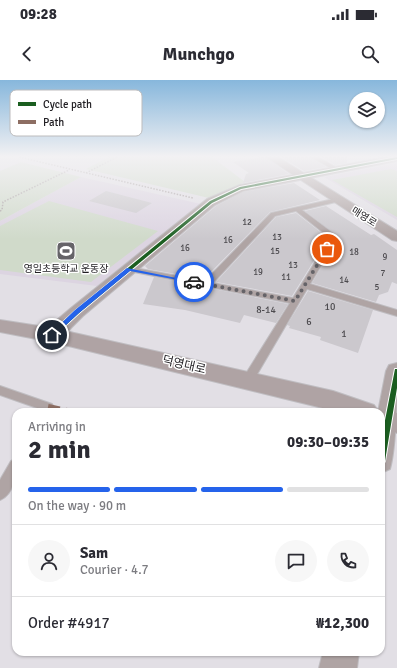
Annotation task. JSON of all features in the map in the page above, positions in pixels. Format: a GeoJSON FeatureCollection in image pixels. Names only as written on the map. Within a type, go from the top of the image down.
{"type":"FeatureCollection","features":[{"type":"Feature","properties":{"kind":"main road","name":"덕영대로"},"geometry":{"type":"LineString","coordinates":[[0,326],[52,335],[248,380],[333,400],[355,408]]}},
{"type":"Feature","properties":{"kind":"street"},"geometry":{"type":"LineString","coordinates":[[52,335],[77,312],[211,202],[240,188],[258,184]]}},
{"type":"Feature","properties":{"kind":"street","name":"매영로"},"geometry":{"type":"LineString","coordinates":[[315,184],[397,237]]}},
{"type":"Feature","properties":{"kind":"street"},"geometry":{"type":"LineString","coordinates":[[385,441],[397,372]]}},
{"type":"Feature","properties":{"kind":"street"},"geometry":{"type":"LineString","coordinates":[[338,668],[340,656]]}},
{"type":"Feature","properties":{"kind":"lane"},"geometry":{"type":"LineString","coordinates":[[207,284],[273,214],[338,200]]}},
{"type":"Feature","properties":{"kind":"lane"},"geometry":{"type":"LineString","coordinates":[[248,380],[334,237],[297,209]]}},
{"type":"Feature","properties":{"kind":"lane"},"geometry":{"type":"LineString","coordinates":[[129,269],[295,301]]}},
{"type":"Feature","properties":{"kind":"lane"},"geometry":{"type":"LineString","coordinates":[[305,285],[397,313]]}},
{"type":"Feature","properties":{"kind":"lane"},"geometry":{"type":"LineString","coordinates":[[0,390],[48,408]]}},
{"type":"Feature","properties":{"kind":"lane"},"geometry":{"type":"LineString","coordinates":[[0,493],[12,472]]}},
{"type":"Feature","properties":{"kind":"path"},"geometry":{"type":"LineString","coordinates":[[0,211],[2,210],[3,202],[39,184]]}},
{"type":"Feature","properties":{"kind":"path"},"geometry":{"type":"LineString","coordinates":[[135,184],[211,202]]}},
{"type":"Feature","properties":{"kind":"shaded area","name":"영일초등학교 운동장"},"geometry":{"type":"Polygon","coordinates":[[[67,184],[114,184],[201,204],[97,286],[0,274],[0,221],[67,184]]]}},
{"type":"Feature","properties":{"kind":"shaded area"},"geometry":{"type":"Polygon","coordinates":[[[337,184],[397,184],[397,220],[337,184]]]}},
{"type":"Feature","properties":{"kind":"green space"},"geometry":{"type":"Polygon","coordinates":[[[0,184],[67,184],[0,221],[0,184]]]}},
{"type":"Feature","properties":{"kind":"green space"},"geometry":{"type":"Polygon","coordinates":[[[151,184],[240,184],[209,198],[151,184]]]}},
{"type":"Feature","properties":{"kind":"green space"},"geometry":{"type":"Polygon","coordinates":[[[340,184],[397,184],[397,217],[340,184]]]}},
{"type":"Feature","properties":{"kind":"green space","name":"영일초등학교 운동장"},"geometry":{"type":"Polygon","coordinates":[[[49,201],[158,231],[91,282],[0,270],[0,226],[49,201]]]}},
{"type":"Feature","properties":{"kind":"building"},"geometry":{"type":"Polygon","coordinates":[[[286,184],[296,184],[320,200],[270,212],[204,279],[148,269],[145,266],[216,206],[243,192],[286,184]]]}},
{"type":"Feature","properties":{"kind":"building"},"geometry":{"type":"Polygon","coordinates":[[[106,191],[152,203],[136,213],[89,201],[106,191]]]}},
{"type":"Feature","properties":{"kind":"building"},"geometry":{"type":"Polygon","coordinates":[[[326,206],[371,235],[374,234],[397,250],[397,284],[392,282],[388,292],[379,295],[376,302],[312,283],[339,237],[305,211],[326,206]]]}},
{"type":"Feature","properties":{"kind":"building"},"geometry":{"type":"Polygon","coordinates":[[[296,213],[328,238],[292,296],[216,282],[276,217],[296,213]]]}},
{"type":"Feature","properties":{"kind":"building"},"geometry":{"type":"Polygon","coordinates":[[[154,277],[288,304],[276,323],[244,315],[240,323],[185,310],[143,304],[154,277]]]}},
{"type":"Feature","properties":{"kind":"building"},"geometry":{"type":"Polygon","coordinates":[[[308,291],[373,310],[358,353],[320,340],[321,337],[289,328],[290,326],[287,325],[308,291]]]}},
{"type":"Feature","properties":{"kind":"marked path"},"geometry":{"type":"LineString","coordinates":[[48,407],[53,408]]}},
{"type":"Feature","properties":{"kind":"cycle path"},"geometry":{"type":"LineString","coordinates":[[52,335],[77,312],[211,202],[240,188],[259,184]]}},
{"type":"Feature","properties":{"kind":"cycle path"},"geometry":{"type":"LineString","coordinates":[[385,438],[397,371]]}},
{"type":"Feature","properties":{"kind":"way so far"},"geometry":{"type":"LineString","coordinates":[[194,282],[295,301],[327,249]]}},
{"type":"Feature","properties":{"kind":"place","name":"영일초등학교 운동장"},"geometry":{"type":"Point","coordinates":[66,251]}},
{"type":"Feature","properties":{"kind":"route"},"geometry":{"type":"LineString","coordinates":[[52,335],[129,269],[194,282]]}}]}
